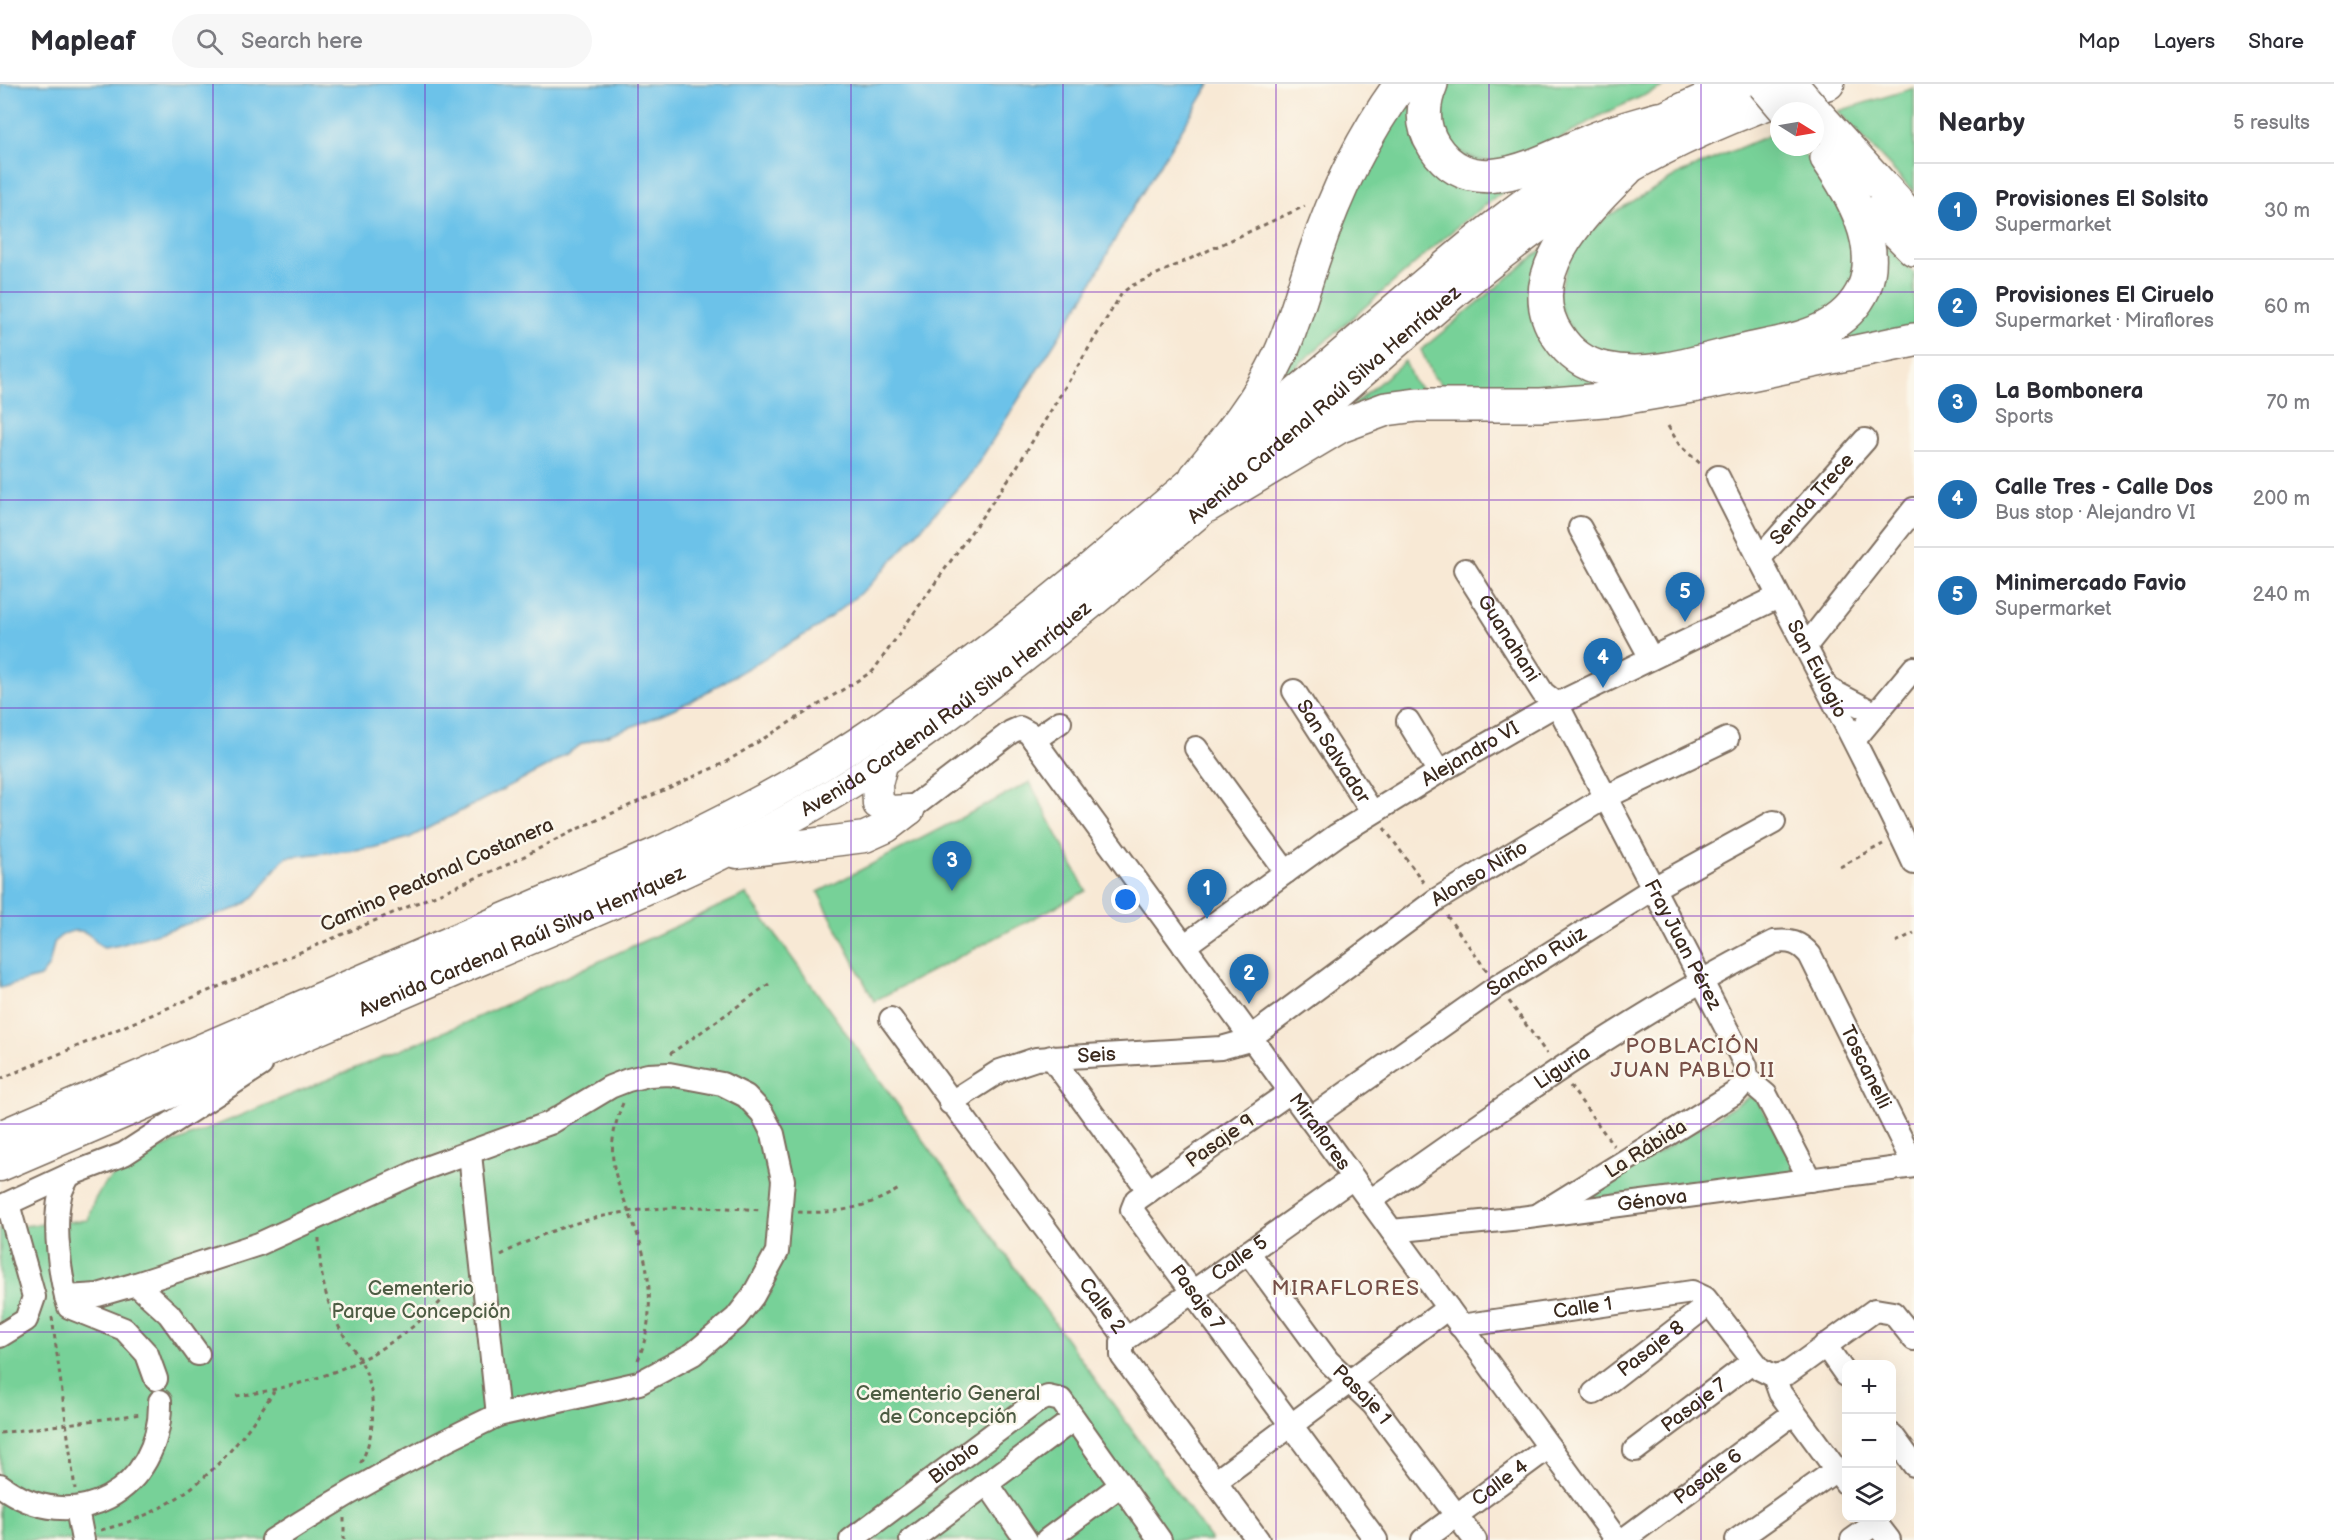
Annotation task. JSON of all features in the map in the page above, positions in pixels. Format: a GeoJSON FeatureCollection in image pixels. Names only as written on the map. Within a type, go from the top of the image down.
{"type":"FeatureCollection","features":[{"type":"Feature","properties":{"kind":"highway"},"geometry":{"type":"LineString","coordinates":[[1202,491],[1241,419],[1271,373],[1286,340],[1337,197],[1364,142],[1401,84]]}},
{"type":"Feature","properties":{"kind":"highway"},"geometry":{"type":"LineString","coordinates":[[1431,84],[1424,109],[1430,140],[1444,158],[1472,173],[1496,175],[1522,171],[1592,140],[1658,119]]}},
{"type":"Feature","properties":{"kind":"highway"},"geometry":{"type":"LineString","coordinates":[[1764,84],[1788,102]]}},
{"type":"Feature","properties":{"kind":"highway"},"geometry":{"type":"LineString","coordinates":[[1824,133],[1914,221]]}},
{"type":"Feature","properties":{"kind":"highway"},"geometry":{"type":"LineString","coordinates":[[1824,137],[1914,249]]}},
{"type":"Feature","properties":{"kind":"highway"},"geometry":{"type":"LineString","coordinates":[[1626,170],[1589,209],[1565,241],[1552,265],[1545,298],[1556,333],[1570,352],[1598,368],[1631,372],[1664,369],[1800,337],[1833,323],[1851,309],[1867,278],[1868,246],[1852,199],[1824,146]]}},
{"type":"Feature","properties":{"kind":"highway"},"geometry":{"type":"LineString","coordinates":[[1202,491],[1340,426],[1386,409],[1417,405],[1541,405],[1616,399],[1692,386],[1914,340]]}},
{"type":"Feature","properties":{"kind":"main road","name":"Avenida Cardenal Raúl Silva Henríquez"},"geometry":{"type":"LineString","coordinates":[[0,1166],[642,891],[714,856],[847,785],[883,761],[1041,643],[1202,491],[1506,219],[1587,160],[1658,119],[1740,84]]}},
{"type":"Feature","properties":{"kind":"main road","name":"Avenida Cardenal Raúl Silva Henríquez"},"geometry":{"type":"LineString","coordinates":[[1818,102],[1829,84]]}},
{"type":"Feature","properties":{"kind":"main road","name":"Avenida Cardenal Raúl Silva Henríquez"},"geometry":{"type":"LineString","coordinates":[[0,1136],[607,875],[744,810],[835,757],[931,692],[1054,597],[1202,491],[1564,209],[1626,170],[1695,134],[1770,123]]}},
{"type":"Feature","properties":{"kind":"main road"},"geometry":{"type":"LineString","coordinates":[[883,761],[877,784],[879,804],[890,811],[909,810]]}},
{"type":"Feature","properties":{"kind":"main road"},"geometry":{"type":"LineString","coordinates":[[714,856],[865,837],[887,827],[909,810]]}},
{"type":"Feature","properties":{"kind":"street","name":"Senda Trece"},"geometry":{"type":"LineString","coordinates":[[1759,559],[1865,440]]}},
{"type":"Feature","properties":{"kind":"street","name":"San Eulogio"},"geometry":{"type":"LineString","coordinates":[[1718,477],[1778,597],[1855,740],[1907,826],[1914,863]]}},
{"type":"Feature","properties":{"kind":"street"},"geometry":{"type":"LineString","coordinates":[[1805,647],[1914,509]]}},
{"type":"Feature","properties":{"kind":"street"},"geometry":{"type":"LineString","coordinates":[[1580,528],[1651,658]]}},
{"type":"Feature","properties":{"kind":"street","name":"Guanahani"},"geometry":{"type":"LineString","coordinates":[[1465,570],[1544,693],[1557,704]]}},
{"type":"Feature","properties":{"kind":"street","name":"Alejandro VI"},"geometry":{"type":"LineString","coordinates":[[1184,946],[1372,812],[1439,772],[1557,704],[1778,597]]}},
{"type":"Feature","properties":{"kind":"street"},"geometry":{"type":"LineString","coordinates":[[1855,740],[1914,668]]}},
{"type":"Feature","properties":{"kind":"street"},"geometry":{"type":"LineString","coordinates":[[1828,689],[1876,714]]}},
{"type":"Feature","properties":{"kind":"street","name":"San Salvador"},"geometry":{"type":"LineString","coordinates":[[1294,691],[1372,812]]}},
{"type":"Feature","properties":{"kind":"street","name":"Fray Juan Pérez"},"geometry":{"type":"LineString","coordinates":[[1557,704],[1744,1060],[1746,1078]]}},
{"type":"Feature","properties":{"kind":"street"},"geometry":{"type":"LineString","coordinates":[[1408,721],[1439,772]]}},
{"type":"Feature","properties":{"kind":"street"},"geometry":{"type":"LineString","coordinates":[[909,810],[1011,732],[1027,734],[1060,722]]}},
{"type":"Feature","properties":{"kind":"street","name":"Miraflores"},"geometry":{"type":"LineString","coordinates":[[1027,734],[1617,1540]]}},
{"type":"Feature","properties":{"kind":"street","name":"Alonso Niño"},"geometry":{"type":"LineString","coordinates":[[1251,1038],[1436,900],[1606,797],[1726,739]]}},
{"type":"Feature","properties":{"kind":"street"},"geometry":{"type":"LineString","coordinates":[[1196,748],[1286,872]]}},
{"type":"Feature","properties":{"kind":"street","name":"Sancho Ruiz"},"geometry":{"type":"LineString","coordinates":[[1310,1119],[1498,986],[1654,888],[1774,822]]}},
{"type":"Feature","properties":{"kind":"street","name":"Liguria"},"geometry":{"type":"LineString","coordinates":[[1370,1201],[1557,1068],[1701,980],[1774,942],[1785,941],[1802,945],[1819,972]]}},
{"type":"Feature","properties":{"kind":"street","name":"Toscanelli"},"geometry":{"type":"LineString","coordinates":[[1819,972],[1914,1165]]}},
{"type":"Feature","properties":{"kind":"street","name":"Calle 2"},"geometry":{"type":"LineString","coordinates":[[891,1019],[950,1103],[1125,1337],[1120,1348],[1122,1356],[1258,1540]]}},
{"type":"Feature","properties":{"kind":"street"},"geometry":{"type":"LineString","coordinates":[[0,1336],[26,1320],[34,1297],[16,1224],[4,1205],[69,1175],[124,1154],[307,1034]]}},
{"type":"Feature","properties":{"kind":"street","name":"Seis"},"geometry":{"type":"LineString","coordinates":[[950,1103],[1000,1071],[1024,1062],[1051,1057],[1221,1048],[1251,1038]]}},
{"type":"Feature","properties":{"kind":"street"},"geometry":{"type":"LineString","coordinates":[[1051,1057],[1149,1191]]}},
{"type":"Feature","properties":{"kind":"street"},"geometry":{"type":"LineString","coordinates":[[59,1303],[136,1284],[260,1244],[423,1169],[470,1154],[550,1123],[610,1087],[639,1077],[669,1074],[722,1084],[746,1096],[762,1113],[773,1134],[783,1180],[777,1252],[767,1275],[736,1318],[693,1354],[622,1388],[498,1415],[437,1443],[346,1493],[273,1540]]}},
{"type":"Feature","properties":{"kind":"street"},"geometry":{"type":"LineString","coordinates":[[1746,1078],[1766,1095],[1810,1180]]}},
{"type":"Feature","properties":{"kind":"street","name":"La Rábida"},"geometry":{"type":"LineString","coordinates":[[1541,1213],[1735,1093],[1746,1078]]}},
{"type":"Feature","properties":{"kind":"street","name":"Pasaje 9"},"geometry":{"type":"LineString","coordinates":[[1149,1191],[1290,1092]]}},
{"type":"Feature","properties":{"kind":"street"},"geometry":{"type":"LineString","coordinates":[[470,1154],[498,1415]]}},
{"type":"Feature","properties":{"kind":"street","name":"Génova"},"geometry":{"type":"LineString","coordinates":[[1392,1231],[1521,1218],[1541,1213],[1914,1165]]}},
{"type":"Feature","properties":{"kind":"street"},"geometry":{"type":"LineString","coordinates":[[59,1303],[58,1217],[60,1195],[69,1175]]}},
{"type":"Feature","properties":{"kind":"street","name":"Calle 5"},"geometry":{"type":"LineString","coordinates":[[1125,1337],[1353,1178]]}},
{"type":"Feature","properties":{"kind":"street","name":"Pasaje 7"},"geometry":{"type":"LineString","coordinates":[[1149,1191],[1134,1202],[1134,1213],[1376,1540]]}},
{"type":"Feature","properties":{"kind":"street","name":"Pasaje 1"},"geometry":{"type":"LineString","coordinates":[[1248,1252],[1328,1361],[1373,1404],[1475,1540]]}},
{"type":"Feature","properties":{"kind":"street"},"geometry":{"type":"LineString","coordinates":[[136,1284],[169,1314],[198,1354]]}},
{"type":"Feature","properties":{"kind":"street","name":"Calle 1"},"geometry":{"type":"LineString","coordinates":[[1454,1317],[1688,1292],[1696,1293],[1707,1301]]}},
{"type":"Feature","properties":{"kind":"street"},"geometry":{"type":"LineString","coordinates":[[1707,1301],[1753,1361],[1764,1372],[1774,1376],[1788,1372],[1875,1310],[1893,1313],[1910,1327]]}},
{"type":"Feature","properties":{"kind":"street","name":"Pasaje 8"},"geometry":{"type":"LineString","coordinates":[[1594,1393],[1707,1301]]}},
{"type":"Feature","properties":{"kind":"street"},"geometry":{"type":"LineString","coordinates":[[0,1485],[32,1504],[64,1510],[77,1509],[111,1497],[141,1471],[154,1446],[159,1397],[147,1354],[133,1337],[116,1324],[76,1312],[59,1303]]}},
{"type":"Feature","properties":{"kind":"street"},"geometry":{"type":"LineString","coordinates":[[1215,1482],[1350,1382],[1454,1317]]}},
{"type":"Feature","properties":{"kind":"street"},"geometry":{"type":"LineString","coordinates":[[1825,1345],[1842,1369]]}},
{"type":"Feature","properties":{"kind":"street","name":"Pasaje 7"},"geometry":{"type":"LineString","coordinates":[[1635,1450],[1753,1361]]}},
{"type":"Feature","properties":{"kind":"street"},"geometry":{"type":"LineString","coordinates":[[1737,1540],[1841,1476],[1777,1389],[1774,1376]]}},
{"type":"Feature","properties":{"kind":"street","name":"Biobío"},"geometry":{"type":"LineString","coordinates":[[851,1540],[1036,1402],[1048,1397],[1061,1400],[1074,1419],[913,1539]]}},
{"type":"Feature","properties":{"kind":"street","name":"Pasaje 6"},"geometry":{"type":"LineString","coordinates":[[1623,1540],[1794,1413]]}},
{"type":"Feature","properties":{"kind":"street"},"geometry":{"type":"LineString","coordinates":[[1074,1419],[1160,1540]]}},
{"type":"Feature","properties":{"kind":"street"},"geometry":{"type":"LineString","coordinates":[[1896,1440],[1914,1465]]}},
{"type":"Feature","properties":{"kind":"street","name":"Calle 4"},"geometry":{"type":"LineString","coordinates":[[1423,1540],[1549,1447]]}},
{"type":"Feature","properties":{"kind":"street"},"geometry":{"type":"LineString","coordinates":[[987,1483],[1026,1540]]}},
{"type":"Feature","properties":{"kind":"street"},"geometry":{"type":"LineString","coordinates":[[1047,1540],[1121,1485]]}},
{"type":"Feature","properties":{"kind":"street"},"geometry":{"type":"LineString","coordinates":[[77,1509],[83,1537]]}},
{"type":"Feature","properties":{"kind":"street"},"geometry":{"type":"LineString","coordinates":[[1852,1540],[1879,1527]]}},
{"type":"Feature","properties":{"kind":"path","name":"Camino Peatonal Costanera"},"geometry":{"type":"LineString","coordinates":[[0,1079],[509,864],[575,830],[724,764],[873,671],[1015,470],[1122,293],[1312,201]]}},
{"type":"Feature","properties":{"kind":"path"},"geometry":{"type":"LineString","coordinates":[[1668,426],[1680,446],[1718,477]]}},
{"type":"Feature","properties":{"kind":"path"},"geometry":{"type":"LineString","coordinates":[[1840,867],[1907,826]]}},
{"type":"Feature","properties":{"kind":"path"},"geometry":{"type":"LineString","coordinates":[[1896,942],[1914,933]]}},
{"type":"Feature","properties":{"kind":"path"},"geometry":{"type":"LineString","coordinates":[[669,1054],[769,984]]}},
{"type":"Feature","properties":{"kind":"path"},"geometry":{"type":"LineString","coordinates":[[622,1388],[640,1355],[647,1331],[649,1305],[645,1259],[626,1210],[613,1167],[613,1134],[623,1103],[639,1077]]}},
{"type":"Feature","properties":{"kind":"path"},"geometry":{"type":"LineString","coordinates":[[236,1396],[274,1391],[327,1377],[416,1325],[461,1282],[482,1266],[549,1231],[626,1210],[699,1207],[782,1212],[840,1212],[861,1207],[900,1189]]}},
{"type":"Feature","properties":{"kind":"path"},"geometry":{"type":"LineString","coordinates":[[320,1216],[319,1254],[327,1297],[338,1326],[360,1359],[371,1384],[371,1425],[364,1458],[346,1493],[344,1540]]}},
{"type":"Feature","properties":{"kind":"path"},"geometry":{"type":"LineString","coordinates":[[59,1303],[66,1423],[77,1509]]}},
{"type":"Feature","properties":{"kind":"path"},"geometry":{"type":"LineString","coordinates":[[83,1537],[142,1516],[191,1488],[211,1472],[245,1436],[274,1391]]}},
{"type":"Feature","properties":{"kind":"path"},"geometry":{"type":"LineString","coordinates":[[0,1433],[66,1423],[159,1397]]}},
{"type":"Feature","properties":{"kind":"green space"},"geometry":{"type":"Polygon","coordinates":[[[1412,84],[1422,134],[1520,179],[1458,226],[1274,386],[1336,226],[1412,84]]]}},
{"type":"Feature","properties":{"kind":"green space"},"geometry":{"type":"Polygon","coordinates":[[[1442,84],[1669,84],[1601,115],[1516,165],[1452,156],[1436,106],[1442,84]]]}},
{"type":"Feature","properties":{"kind":"green space"},"geometry":{"type":"Polygon","coordinates":[[[1914,88],[1914,192],[1838,111],[1914,88]]]}},
{"type":"Feature","properties":{"kind":"green space"},"geometry":{"type":"Polygon","coordinates":[[[1770,135],[1770,156],[1805,156],[1829,183],[1862,264],[1834,312],[1655,360],[1583,351],[1556,298],[1574,249],[1606,217],[1681,173],[1770,135]]]}},
{"type":"Feature","properties":{"kind":"green space"},"geometry":{"type":"Polygon","coordinates":[[[1883,243],[1914,273],[1914,329],[1813,348],[1883,243]]]}},
{"type":"Feature","properties":{"kind":"green space"},"geometry":{"type":"Polygon","coordinates":[[[1546,246],[1542,266],[1600,391],[1449,391],[1433,376],[1421,350],[1546,246]]]}},
{"type":"Feature","properties":{"kind":"green space"},"geometry":{"type":"Polygon","coordinates":[[[1405,361],[1413,380],[1425,394],[1351,407],[1405,361]]]}},
{"type":"Feature","properties":{"kind":"green space"},"geometry":{"type":"Polygon","coordinates":[[[1030,782],[1086,891],[874,1001],[818,892],[1030,782]]]}},
{"type":"Feature","properties":{"kind":"green space","name":"Cementerio Parque Concepción"},"geometry":{"type":"Polygon","coordinates":[[[746,894],[1211,1540],[0,1540],[0,1228],[88,1220],[95,1200],[105,1184],[137,1158],[465,1023],[746,894]]]}},
{"type":"Feature","properties":{"kind":"green space"},"geometry":{"type":"Polygon","coordinates":[[[1754,1094],[1799,1173],[1581,1200],[1754,1094]]]}},
{"type":"Feature","properties":{"kind":"water"},"geometry":{"type":"Polygon","coordinates":[[[0,84],[1210,84],[1126,219],[1087,292],[973,471],[869,586],[818,627],[691,701],[639,724],[582,744],[546,767],[409,838],[372,848],[287,857],[254,897],[238,908],[120,945],[104,948],[85,932],[70,932],[61,936],[54,943],[49,966],[40,977],[0,988],[0,84]]]}},
{"type":"Feature","properties":{"kind":"place","name":"Minimercado Favio"},"geometry":{"type":"Point","coordinates":[1685,622]}},
{"type":"Feature","properties":{"kind":"place","name":"Calle Tres - Calle Dos"},"geometry":{"type":"Point","coordinates":[1603,688]}},
{"type":"Feature","properties":{"kind":"place","name":"La Bombonera"},"geometry":{"type":"Point","coordinates":[952,891]}},
{"type":"Feature","properties":{"kind":"place","name":"Provisiones El Solsito"},"geometry":{"type":"Point","coordinates":[1207,919]}},
{"type":"Feature","properties":{"kind":"place","name":"Provisiones El Ciruelo"},"geometry":{"type":"Point","coordinates":[1249,1004]}},
{"type":"Feature","properties":{"kind":"district","name":"POBLACIÓN JUAN PABLO II"},"geometry":{"type":"Point","coordinates":[1693,1058]}},
{"type":"Feature","properties":{"kind":"district","name":"MIRAFLORES"},"geometry":{"type":"Point","coordinates":[1346,1288]}},
{"type":"Feature","properties":{"kind":"park label","name":"Cementerio General de Concepción"},"geometry":{"type":"Point","coordinates":[948,1406]}}]}
